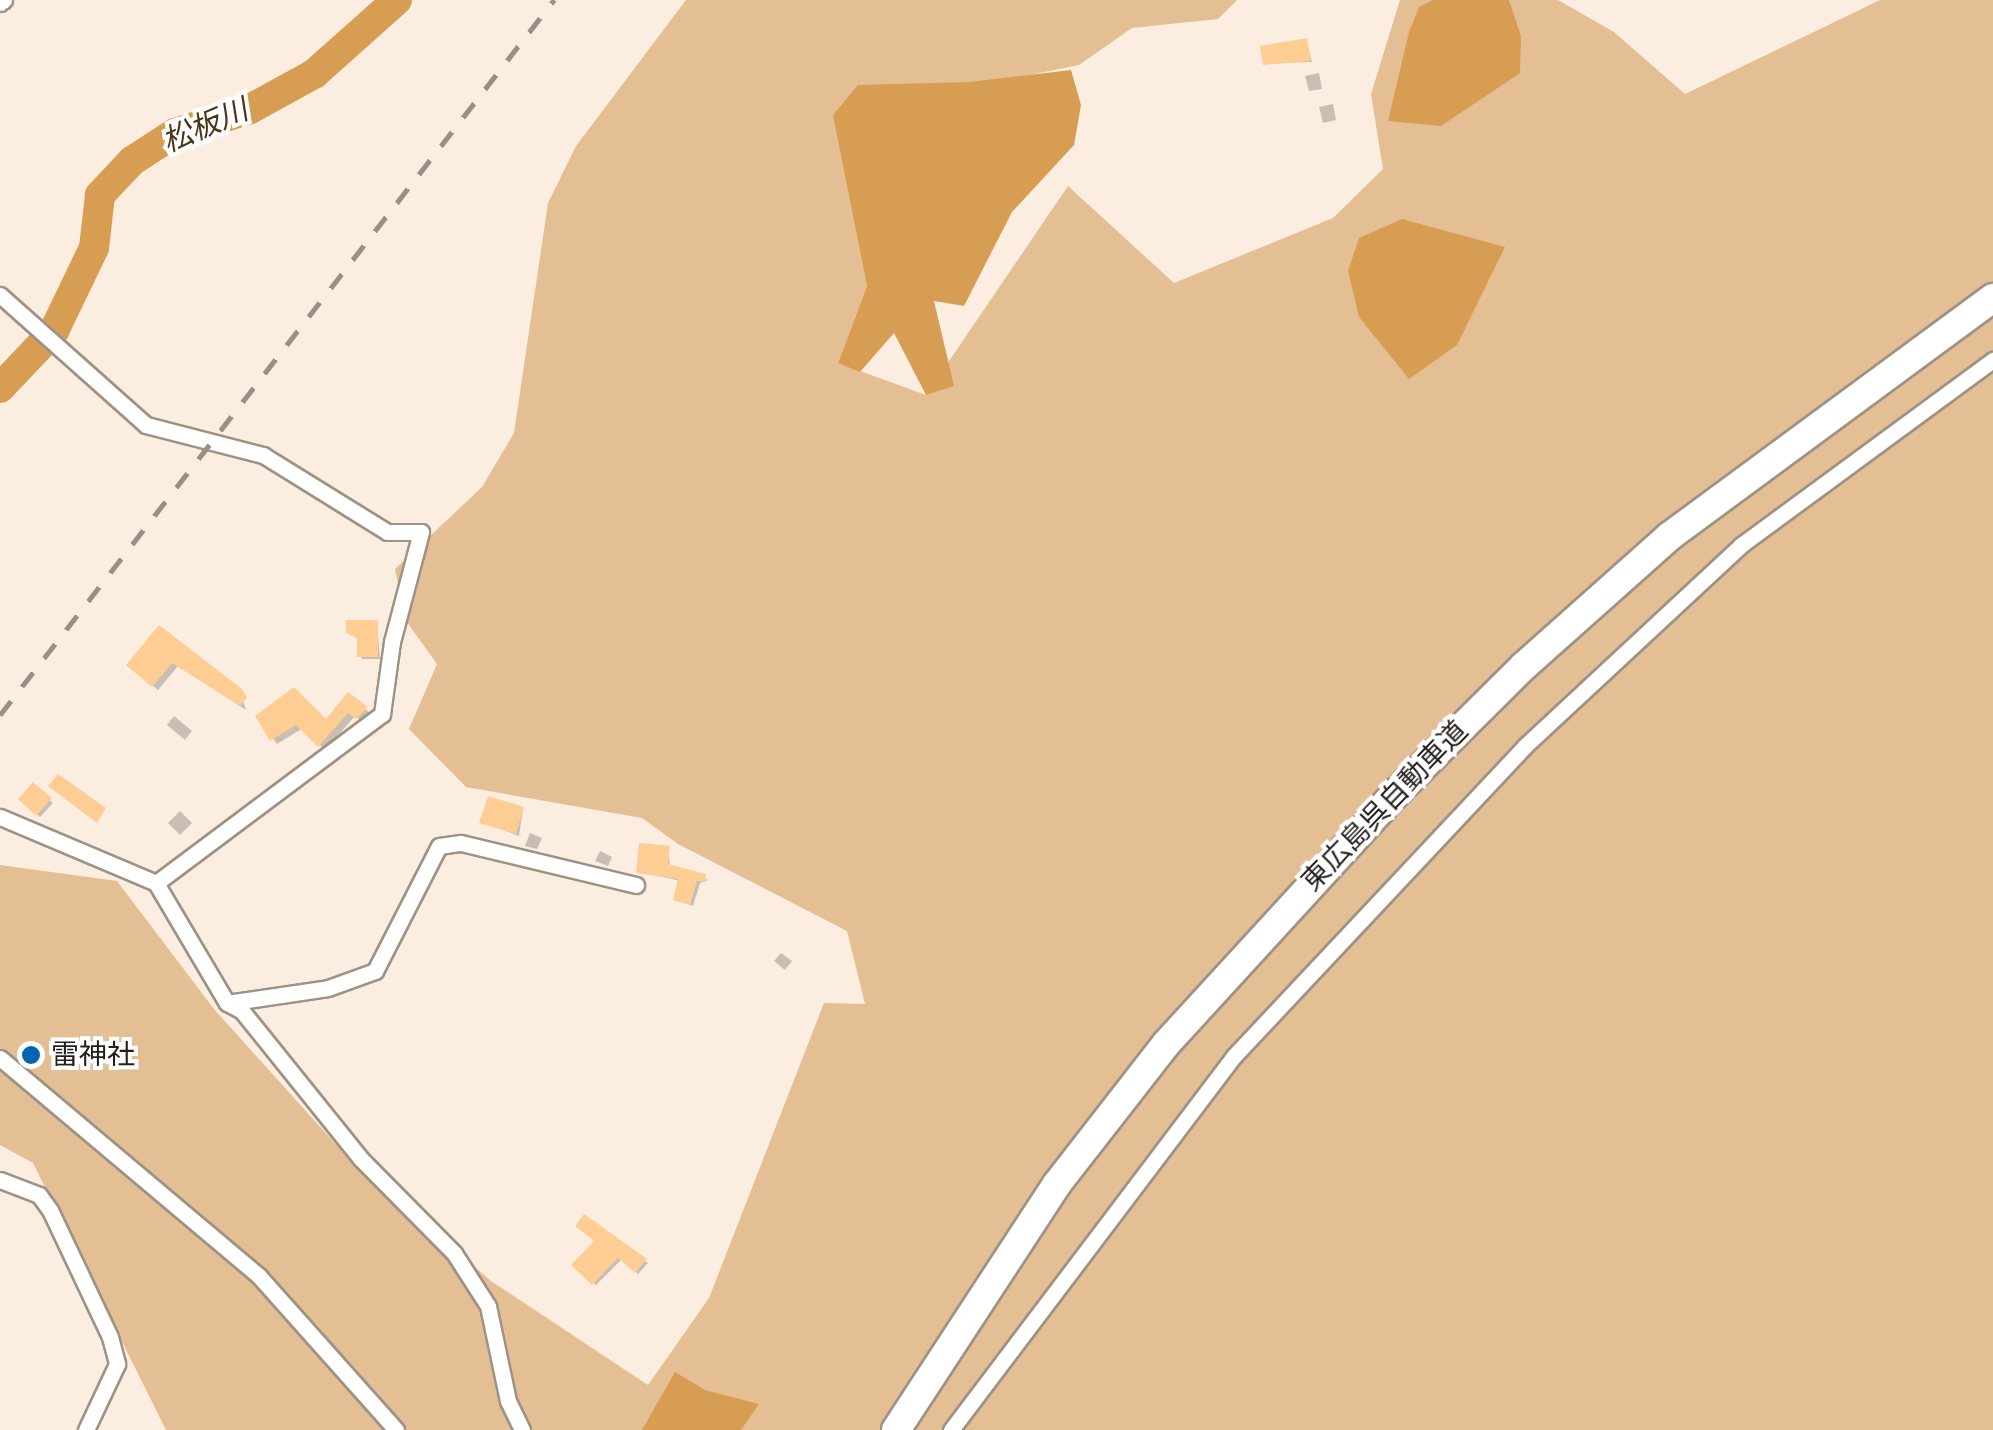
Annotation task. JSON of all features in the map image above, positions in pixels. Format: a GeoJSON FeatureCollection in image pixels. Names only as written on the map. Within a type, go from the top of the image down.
{"type":"FeatureCollection","features":[{"type":"Feature","properties":{"kind":"highway","name":"東広島呉自動車道"},"geometry":{"type":"LineString","coordinates":[[896,1430],[1057,1184],[1166,1044],[1398,791],[1524,666],[1670,536],[1993,298]]}},
{"type":"Feature","properties":{"kind":"street"},"geometry":{"type":"LineString","coordinates":[[0,295],[146,425],[263,455],[387,532],[421,532],[382,714],[156,884]]}},
{"type":"Feature","properties":{"kind":"street"},"geometry":{"type":"LineString","coordinates":[[951,1430],[1234,1056],[1525,746],[1741,546],[1993,360]]}},
{"type":"Feature","properties":{"kind":"street"},"geometry":{"type":"LineString","coordinates":[[0,817],[156,884],[227,1003],[242,1011],[360,1158],[454,1254],[488,1306],[508,1402],[522,1430]]}},
{"type":"Feature","properties":{"kind":"street"},"geometry":{"type":"LineString","coordinates":[[227,1003],[328,988],[375,970],[439,846],[461,842],[636,885]]}},
{"type":"Feature","properties":{"kind":"street"},"geometry":{"type":"LineString","coordinates":[[0,1058],[260,1276],[396,1430]]}},
{"type":"Feature","properties":{"kind":"street"},"geometry":{"type":"LineString","coordinates":[[0,1180],[39,1195],[50,1210],[110,1338],[117,1364],[86,1430]]}},
{"type":"Feature","properties":{"kind":"shaded area"},"geometry":{"type":"Polygon","coordinates":[[[686,0],[1237,0],[1218,19],[1132,28],[1079,65],[834,115],[867,286],[838,363],[926,395],[1068,186],[1174,283],[1333,218],[1383,169],[1371,94],[1400,0],[1558,0],[1614,32],[1685,94],[1880,0],[1993,0],[1993,1430],[166,1430],[33,1163],[0,1145],[0,865],[117,881],[214,1009],[341,1150],[491,1281],[648,1385],[709,1298],[824,1003],[865,1004],[847,931],[678,844],[642,818],[466,787],[409,729],[437,664],[406,621],[395,569],[482,487],[514,433],[548,203],[576,146],[686,0]]]}},
{"type":"Feature","properties":{"kind":"shaded area"},"geometry":{"type":"Polygon","coordinates":[[[1433,0],[1509,0],[1521,36],[1520,73],[1441,126],[1388,121],[1409,32],[1419,7],[1433,0]]]}},
{"type":"Feature","properties":{"kind":"shaded area"},"geometry":{"type":"Polygon","coordinates":[[[1071,70],[1081,105],[1074,145],[1012,212],[964,306],[934,301],[954,386],[926,395],[894,333],[860,372],[838,363],[867,286],[833,115],[858,85],[970,82],[1071,70]]]}},
{"type":"Feature","properties":{"kind":"shaded area"},"geometry":{"type":"Polygon","coordinates":[[[1402,219],[1505,247],[1457,345],[1409,379],[1359,317],[1348,271],[1359,238],[1402,219]]]}},
{"type":"Feature","properties":{"kind":"shaded area"},"geometry":{"type":"Polygon","coordinates":[[[675,1372],[705,1390],[759,1404],[741,1430],[642,1430],[675,1372]]]}},
{"type":"Feature","properties":{"kind":"building"},"geometry":{"type":"Polygon","coordinates":[[[1307,38],[1311,61],[1263,65],[1260,46],[1307,38]]]}},
{"type":"Feature","properties":{"kind":"building"},"geometry":{"type":"Polygon","coordinates":[[[346,620],[378,620],[378,657],[357,657],[357,638],[346,633],[346,620]]]}},
{"type":"Feature","properties":{"kind":"building"},"geometry":{"type":"Polygon","coordinates":[[[159,625],[242,689],[247,698],[240,706],[172,663],[152,687],[126,665],[159,625]]]}},
{"type":"Feature","properties":{"kind":"building"},"geometry":{"type":"Polygon","coordinates":[[[294,687],[326,719],[348,692],[368,707],[356,719],[348,713],[318,747],[296,725],[270,741],[255,716],[294,687]]]}},
{"type":"Feature","properties":{"kind":"building"},"geometry":{"type":"Polygon","coordinates":[[[58,774],[106,808],[97,823],[48,786],[58,774]]]}},
{"type":"Feature","properties":{"kind":"building"},"geometry":{"type":"Polygon","coordinates":[[[33,782],[52,798],[36,816],[18,799],[33,782]]]}},
{"type":"Feature","properties":{"kind":"building"},"geometry":{"type":"Polygon","coordinates":[[[488,796],[524,807],[516,834],[479,823],[488,796]]]}},
{"type":"Feature","properties":{"kind":"building"},"geometry":{"type":"Polygon","coordinates":[[[639,843],[670,846],[668,864],[706,874],[705,882],[697,881],[690,905],[673,900],[678,879],[636,873],[639,843]]]}},
{"type":"Feature","properties":{"kind":"building"},"geometry":{"type":"Polygon","coordinates":[[[584,1214],[647,1259],[635,1273],[618,1258],[592,1285],[571,1265],[594,1241],[575,1226],[584,1214]]]}},
{"type":"Feature","properties":{"kind":"waterway","name":"松板川"},"geometry":{"type":"LineString","coordinates":[[0,388],[54,331],[94,248],[100,195],[132,161],[175,133],[250,109],[314,74],[397,0]]}},
{"type":"Feature","properties":{"kind":"railway"},"geometry":{"type":"LineString","coordinates":[[0,715],[554,0]]}},
{"type":"Feature","properties":{"kind":"place","name":"雷神社"},"geometry":{"type":"Point","coordinates":[31,1055]}}]}
